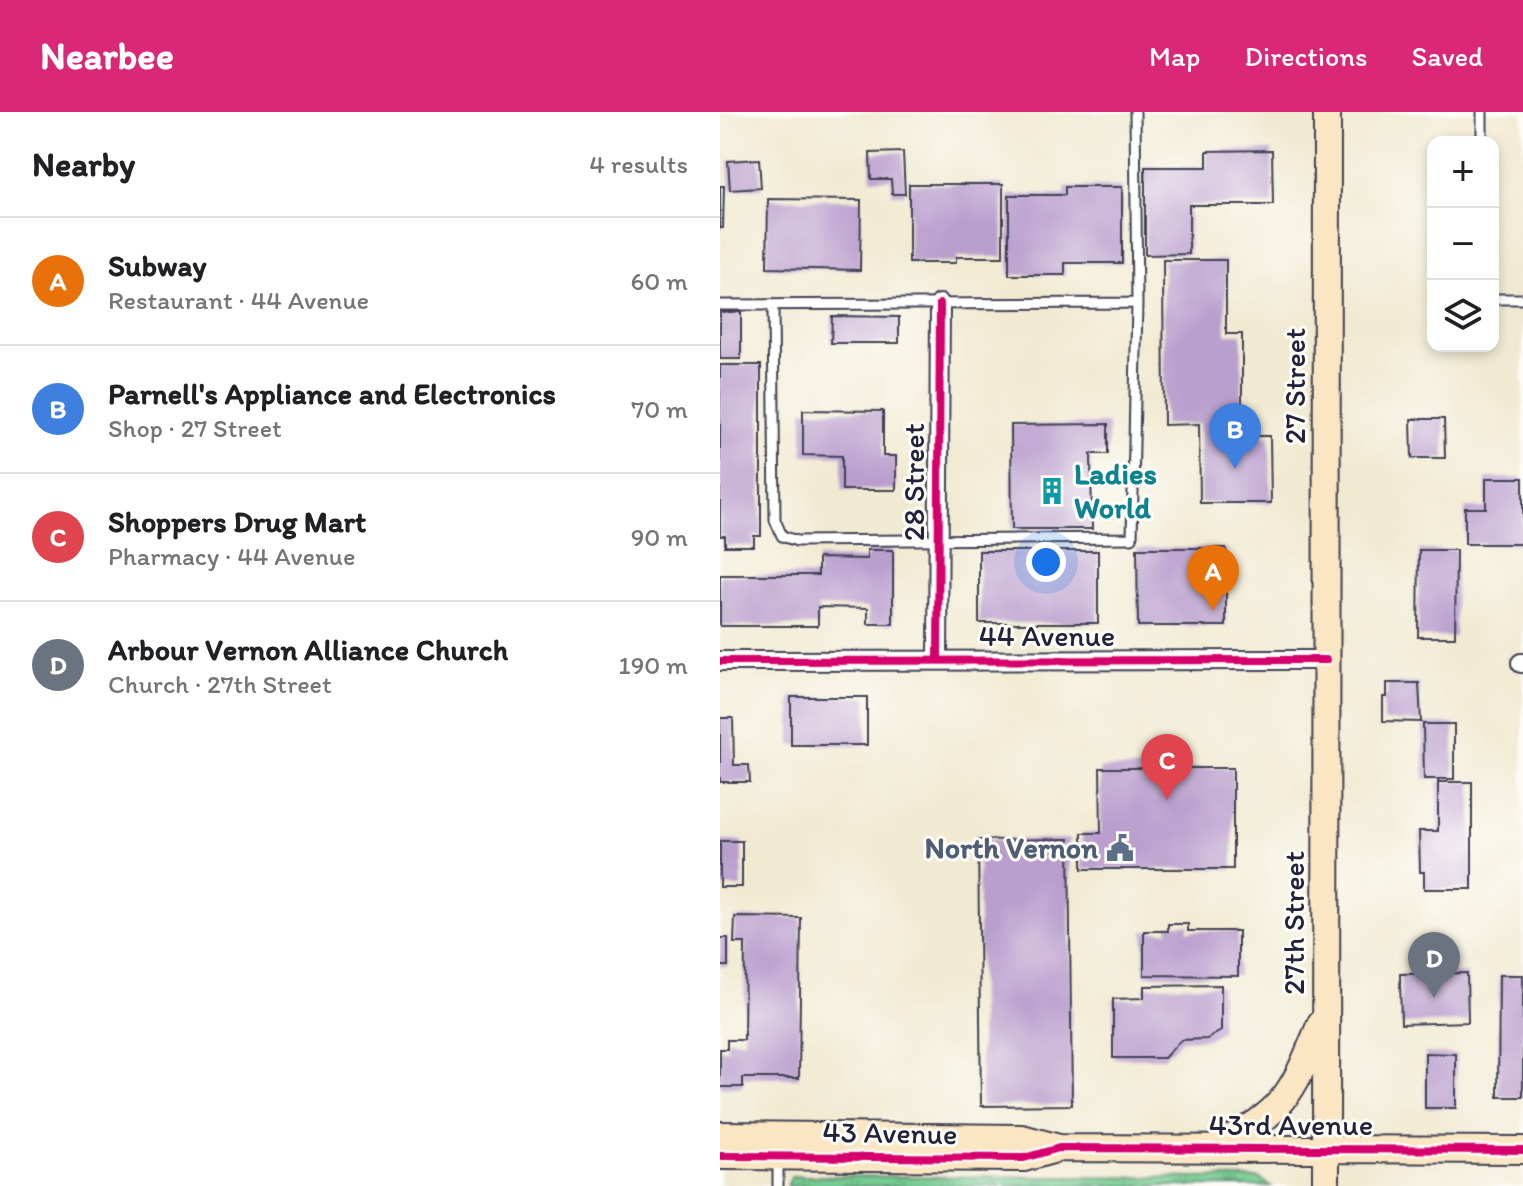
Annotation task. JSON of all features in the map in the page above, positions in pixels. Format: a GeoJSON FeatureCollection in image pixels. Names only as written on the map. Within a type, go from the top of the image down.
{"type":"FeatureCollection","features":[{"type":"Feature","properties":{"kind":"main road","name":"27 Street"},"geometry":{"type":"LineString","coordinates":[[1326,660],[1327,112]]}},
{"type":"Feature","properties":{"kind":"main road","name":"27th Street"},"geometry":{"type":"LineString","coordinates":[[1326,660],[1326,1186]]}},
{"type":"Feature","properties":{"kind":"main road"},"geometry":{"type":"LineString","coordinates":[[1213,1148],[1250,1130],[1277,1108],[1296,1082],[1326,1012]]}},
{"type":"Feature","properties":{"kind":"main road","name":"43 Avenue"},"geometry":{"type":"LineString","coordinates":[[720,1135],[1022,1138],[1059,1148]]}},
{"type":"Feature","properties":{"kind":"main road","name":"43rd Avenue"},"geometry":{"type":"LineString","coordinates":[[1059,1148],[1523,1150]]}},
{"type":"Feature","properties":{"kind":"main road","name":"43 Avenue"},"geometry":{"type":"LineString","coordinates":[[720,1156],[1024,1158],[1059,1148]]}},
{"type":"Feature","properties":{"kind":"street","name":"28 Street"},"geometry":{"type":"LineString","coordinates":[[938,660],[940,304]]}},
{"type":"Feature","properties":{"kind":"street","name":"44 Avenue"},"geometry":{"type":"LineString","coordinates":[[720,661],[1326,660]]}},
{"type":"Feature","properties":{"kind":"lane"},"geometry":{"type":"LineString","coordinates":[[773,305],[775,520],[782,536],[797,541],[1132,538],[1137,303],[1135,112]]}},
{"type":"Feature","properties":{"kind":"lane"},"geometry":{"type":"LineString","coordinates":[[1482,112],[1482,136]]}},
{"type":"Feature","properties":{"kind":"lane"},"geometry":{"type":"LineString","coordinates":[[1499,299],[1523,299]]}},
{"type":"Feature","properties":{"kind":"lane"},"geometry":{"type":"LineString","coordinates":[[720,305],[1137,303]]}},
{"type":"Feature","properties":{"kind":"lane"},"geometry":{"type":"LineString","coordinates":[[778,1156],[778,1186]]}},
{"type":"Feature","properties":{"kind":"green space"},"geometry":{"type":"Polygon","coordinates":[[[792,1176],[1259,1178],[1271,1186],[787,1186],[792,1176]]]}},
{"type":"Feature","properties":{"kind":"building"},"geometry":{"type":"Polygon","coordinates":[[[1272,150],[1273,205],[1189,205],[1189,254],[1145,255],[1145,167],[1207,167],[1207,151],[1272,150]]]}},
{"type":"Feature","properties":{"kind":"building"},"geometry":{"type":"Polygon","coordinates":[[[903,152],[905,194],[892,194],[891,179],[871,179],[870,153],[903,152]]]}},
{"type":"Feature","properties":{"kind":"building"},"geometry":{"type":"Polygon","coordinates":[[[759,159],[761,188],[730,190],[728,161],[759,159]]]}},
{"type":"Feature","properties":{"kind":"building"},"geometry":{"type":"Polygon","coordinates":[[[909,184],[1003,184],[1003,257],[956,257],[956,263],[909,263],[909,184]]]}},
{"type":"Feature","properties":{"kind":"building"},"geometry":{"type":"Polygon","coordinates":[[[720,186],[724,186],[723,228],[720,228],[720,186]]]}},
{"type":"Feature","properties":{"kind":"building"},"geometry":{"type":"Polygon","coordinates":[[[1065,187],[1122,187],[1122,263],[1065,263],[1065,275],[1009,275],[1009,195],[1065,195],[1065,187]]]}},
{"type":"Feature","properties":{"kind":"building"},"geometry":{"type":"Polygon","coordinates":[[[768,199],[861,200],[860,270],[767,268],[768,199]]]}},
{"type":"Feature","properties":{"kind":"building"},"geometry":{"type":"Polygon","coordinates":[[[1163,260],[1226,260],[1226,334],[1242,334],[1242,424],[1249,424],[1249,436],[1270,436],[1271,503],[1200,503],[1199,424],[1164,425],[1163,260]]]}},
{"type":"Feature","properties":{"kind":"building"},"geometry":{"type":"Polygon","coordinates":[[[720,312],[741,312],[741,359],[720,359],[720,312]]]}},
{"type":"Feature","properties":{"kind":"building"},"geometry":{"type":"Polygon","coordinates":[[[832,316],[899,317],[899,343],[831,343],[832,316]]]}},
{"type":"Feature","properties":{"kind":"building"},"geometry":{"type":"Polygon","coordinates":[[[720,365],[761,365],[761,536],[754,536],[754,546],[725,546],[725,536],[720,536],[720,365]]]}},
{"type":"Feature","properties":{"kind":"building"},"geometry":{"type":"Polygon","coordinates":[[[803,410],[883,411],[883,456],[896,456],[896,490],[842,490],[842,456],[803,455],[803,410]]]}},
{"type":"Feature","properties":{"kind":"building"},"geometry":{"type":"Polygon","coordinates":[[[1411,419],[1444,419],[1445,458],[1412,458],[1411,419]]]}},
{"type":"Feature","properties":{"kind":"building","name":"Ladies World"},"geometry":{"type":"Polygon","coordinates":[[[1108,424],[1108,454],[1091,454],[1092,529],[1012,529],[1011,425],[1108,424]]]}},
{"type":"Feature","properties":{"kind":"building"},"geometry":{"type":"Polygon","coordinates":[[[1486,478],[1523,478],[1523,544],[1465,544],[1465,508],[1486,508],[1486,478]]]}},
{"type":"Feature","properties":{"kind":"building"},"geometry":{"type":"Polygon","coordinates":[[[1137,548],[1226,548],[1226,626],[1138,626],[1137,548]]]}},
{"type":"Feature","properties":{"kind":"building"},"geometry":{"type":"Polygon","coordinates":[[[867,550],[893,550],[893,624],[868,624],[868,608],[818,607],[818,626],[720,626],[720,575],[818,575],[818,558],[867,559],[867,550]]]}},
{"type":"Feature","properties":{"kind":"building"},"geometry":{"type":"Polygon","coordinates":[[[1419,550],[1456,550],[1455,637],[1418,637],[1419,550]]]}},
{"type":"Feature","properties":{"kind":"building"},"geometry":{"type":"Polygon","coordinates":[[[979,551],[1098,551],[1098,623],[979,623],[979,551]]]}},
{"type":"Feature","properties":{"kind":"building"},"geometry":{"type":"Polygon","coordinates":[[[1387,683],[1419,683],[1421,722],[1383,721],[1383,697],[1387,697],[1387,683]]]}},
{"type":"Feature","properties":{"kind":"building"},"geometry":{"type":"Polygon","coordinates":[[[791,697],[867,697],[867,745],[791,745],[791,697]]]}},
{"type":"Feature","properties":{"kind":"building"},"geometry":{"type":"Polygon","coordinates":[[[720,718],[733,718],[734,765],[749,765],[750,782],[720,782],[720,718]]]}},
{"type":"Feature","properties":{"kind":"building"},"geometry":{"type":"Polygon","coordinates":[[[1423,724],[1454,724],[1454,779],[1424,779],[1423,724]]]}},
{"type":"Feature","properties":{"kind":"building"},"geometry":{"type":"Polygon","coordinates":[[[1100,768],[1233,768],[1233,869],[1082,869],[1082,833],[1101,833],[1100,768]]]}},
{"type":"Feature","properties":{"kind":"building"},"geometry":{"type":"Polygon","coordinates":[[[1438,782],[1472,782],[1472,889],[1424,889],[1424,872],[1420,872],[1419,831],[1438,831],[1438,782]]]}},
{"type":"Feature","properties":{"kind":"building"},"geometry":{"type":"Polygon","coordinates":[[[1069,839],[1072,1105],[981,1106],[978,840],[1069,839]]]}},
{"type":"Feature","properties":{"kind":"building"},"geometry":{"type":"Polygon","coordinates":[[[720,841],[742,841],[742,887],[720,887],[720,841]]]}},
{"type":"Feature","properties":{"kind":"building"},"geometry":{"type":"Polygon","coordinates":[[[735,917],[801,918],[799,1078],[743,1078],[743,1087],[720,1087],[720,1049],[727,1049],[727,1040],[744,1040],[745,943],[734,943],[735,917]]]}},
{"type":"Feature","properties":{"kind":"building"},"geometry":{"type":"Polygon","coordinates":[[[1168,924],[1188,924],[1188,931],[1238,931],[1238,976],[1144,975],[1144,931],[1168,931],[1168,924]]]}},
{"type":"Feature","properties":{"kind":"building"},"geometry":{"type":"Polygon","coordinates":[[[720,938],[728,938],[728,966],[720,966],[720,938]]]}},
{"type":"Feature","properties":{"kind":"building"},"geometry":{"type":"Polygon","coordinates":[[[1467,973],[1468,1022],[1401,1024],[1400,974],[1467,973]]]}},
{"type":"Feature","properties":{"kind":"building"},"geometry":{"type":"Polygon","coordinates":[[[1499,975],[1523,975],[1523,1097],[1498,1097],[1499,975]]]}},
{"type":"Feature","properties":{"kind":"building"},"geometry":{"type":"Polygon","coordinates":[[[1221,985],[1221,1031],[1207,1039],[1181,1040],[1164,1058],[1113,1058],[1113,999],[1144,998],[1144,986],[1221,985]]]}},
{"type":"Feature","properties":{"kind":"building"},"geometry":{"type":"Polygon","coordinates":[[[1425,1053],[1456,1054],[1456,1108],[1425,1108],[1425,1053]]]}},
{"type":"Feature","properties":{"kind":"cycle path"},"geometry":{"type":"LineString","coordinates":[[938,660],[940,304]]}},
{"type":"Feature","properties":{"kind":"cycle path"},"geometry":{"type":"LineString","coordinates":[[720,661],[1326,660]]}},
{"type":"Feature","properties":{"kind":"cycle path"},"geometry":{"type":"LineString","coordinates":[[720,1156],[1024,1158],[1059,1148],[1523,1150]]}},
{"type":"Feature","properties":{"kind":"place","name":"Parnell's Appliance and Electronics"},"geometry":{"type":"Point","coordinates":[1235,469]}},
{"type":"Feature","properties":{"kind":"place","name":"Ladies World"},"geometry":{"type":"Point","coordinates":[1052,491]}},
{"type":"Feature","properties":{"kind":"place","name":"Subway"},"geometry":{"type":"Point","coordinates":[1213,611]}},
{"type":"Feature","properties":{"kind":"place","name":"Shoppers Drug Mart"},"geometry":{"type":"Point","coordinates":[1167,800]}},
{"type":"Feature","properties":{"kind":"place","name":"North Vernon"},"geometry":{"type":"Point","coordinates":[1120,848]}},
{"type":"Feature","properties":{"kind":"place","name":"Arbour Vernon Alliance Church"},"geometry":{"type":"Point","coordinates":[1434,998]}}]}
